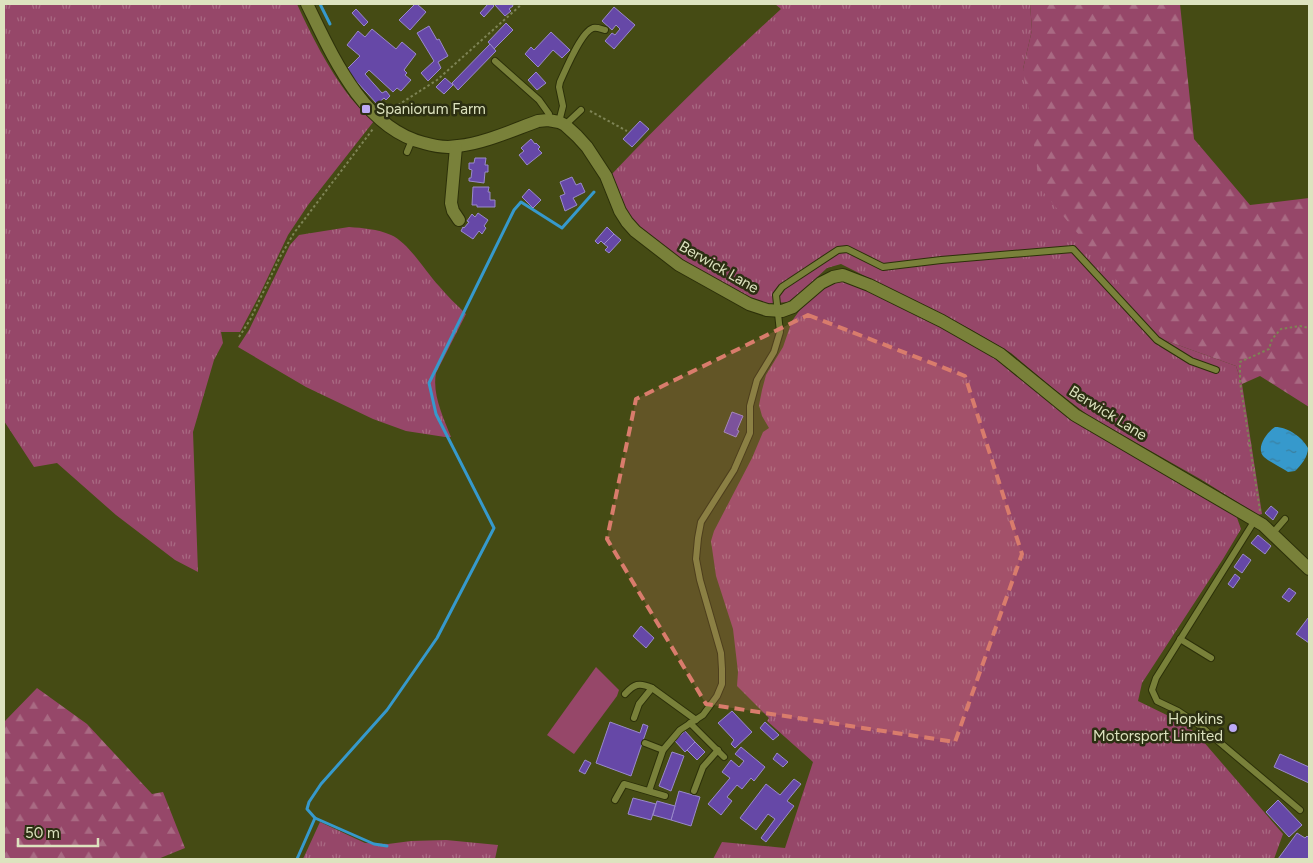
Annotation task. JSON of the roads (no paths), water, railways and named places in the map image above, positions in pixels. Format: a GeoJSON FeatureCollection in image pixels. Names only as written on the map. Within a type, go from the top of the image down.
{"type":"FeatureCollection","features":[{"type":"Feature","properties":{"kind":"street"},"geometry":{"type":"LineString","coordinates":[[307,4],[346,79],[362,100],[382,121],[399,133],[409,146],[456,146],[476,142],[538,121],[557,123]]}},
{"type":"Feature","properties":{"kind":"street","name":"Berwick Lane"},"geometry":{"type":"LineString","coordinates":[[557,123],[587,148],[596,160],[606,176],[620,211],[635,231],[679,265],[749,304],[767,310],[778,311],[793,307],[821,283],[833,277],[843,275],[869,285],[942,321],[1000,354],[1075,415],[1263,526],[1309,569]]}},
{"type":"Feature","properties":{"kind":"street"},"geometry":{"type":"LineString","coordinates":[[456,146],[451,203],[453,211],[459,220]]}},
{"type":"Feature","properties":{"kind":"lane"},"geometry":{"type":"LineString","coordinates":[[557,123],[563,106],[559,87],[560,82],[579,44],[584,35],[590,30],[596,27],[605,30]]}},
{"type":"Feature","properties":{"kind":"lane"},"geometry":{"type":"LineString","coordinates":[[495,61],[539,100],[557,123]]}},
{"type":"Feature","properties":{"kind":"lane"},"geometry":{"type":"LineString","coordinates":[[557,123],[581,110]]}},
{"type":"Feature","properties":{"kind":"lane"},"geometry":{"type":"LineString","coordinates":[[649,791],[663,750],[680,730],[703,715],[717,696],[722,684],[721,653],[700,580],[696,559],[698,538],[701,522],[734,470],[750,433],[750,406],[757,380],[774,352],[780,332],[776,295],[782,287],[838,250],[847,249],[883,267],[1073,249],[1157,340],[1191,362],[1216,370]]}},
{"type":"Feature","properties":{"kind":"lane"},"geometry":{"type":"LineString","coordinates":[[1285,519],[1263,526],[1180,639],[1156,678],[1152,690],[1156,701],[1178,711],[1199,725],[1300,810]]}},
{"type":"Feature","properties":{"kind":"lane"},"geometry":{"type":"LineString","coordinates":[[1180,639],[1210,658]]}},
{"type":"Feature","properties":{"kind":"lane"},"geometry":{"type":"LineString","coordinates":[[625,694],[635,685],[640,684],[652,688],[693,722],[724,756]]}},
{"type":"Feature","properties":{"kind":"lane"},"geometry":{"type":"LineString","coordinates":[[634,718],[639,704],[652,688]]}},
{"type":"Feature","properties":{"kind":"lane"},"geometry":{"type":"LineString","coordinates":[[645,743],[663,750]]}},
{"type":"Feature","properties":{"kind":"lane"},"geometry":{"type":"LineString","coordinates":[[694,791],[703,767],[718,750]]}},
{"type":"Feature","properties":{"kind":"lane"},"geometry":{"type":"LineString","coordinates":[[615,800],[624,784],[665,796]]}},
{"type":"Feature","properties":{"kind":"water"},"geometry":{"type":"Polygon","coordinates":[[[1275,427],[1280,427],[1294,433],[1308,448],[1305,458],[1295,471],[1288,472],[1266,459],[1262,453],[1261,445],[1263,440],[1275,427]]]}},
{"type":"Feature","properties":{"kind":"waterway"},"geometry":{"type":"LineString","coordinates":[[320,4],[330,24]]}},
{"type":"Feature","properties":{"kind":"waterway"},"geometry":{"type":"LineString","coordinates":[[387,846],[374,844],[315,818],[307,809],[309,802],[321,784],[387,710],[437,638],[494,528],[436,414],[429,383],[514,210],[521,202],[562,228],[594,192]]}},
{"type":"Feature","properties":{"kind":"waterway"},"geometry":{"type":"LineString","coordinates":[[297,859],[315,818]]}},
{"type":"Feature","properties":{"kind":"place","name":"Spaniorum Farm"},"geometry":{"type":"Point","coordinates":[366,109]}},
{"type":"Feature","properties":{"kind":"place","name":"Hopkins Motorsport Limited"},"geometry":{"type":"Point","coordinates":[1233,728]}}]}
